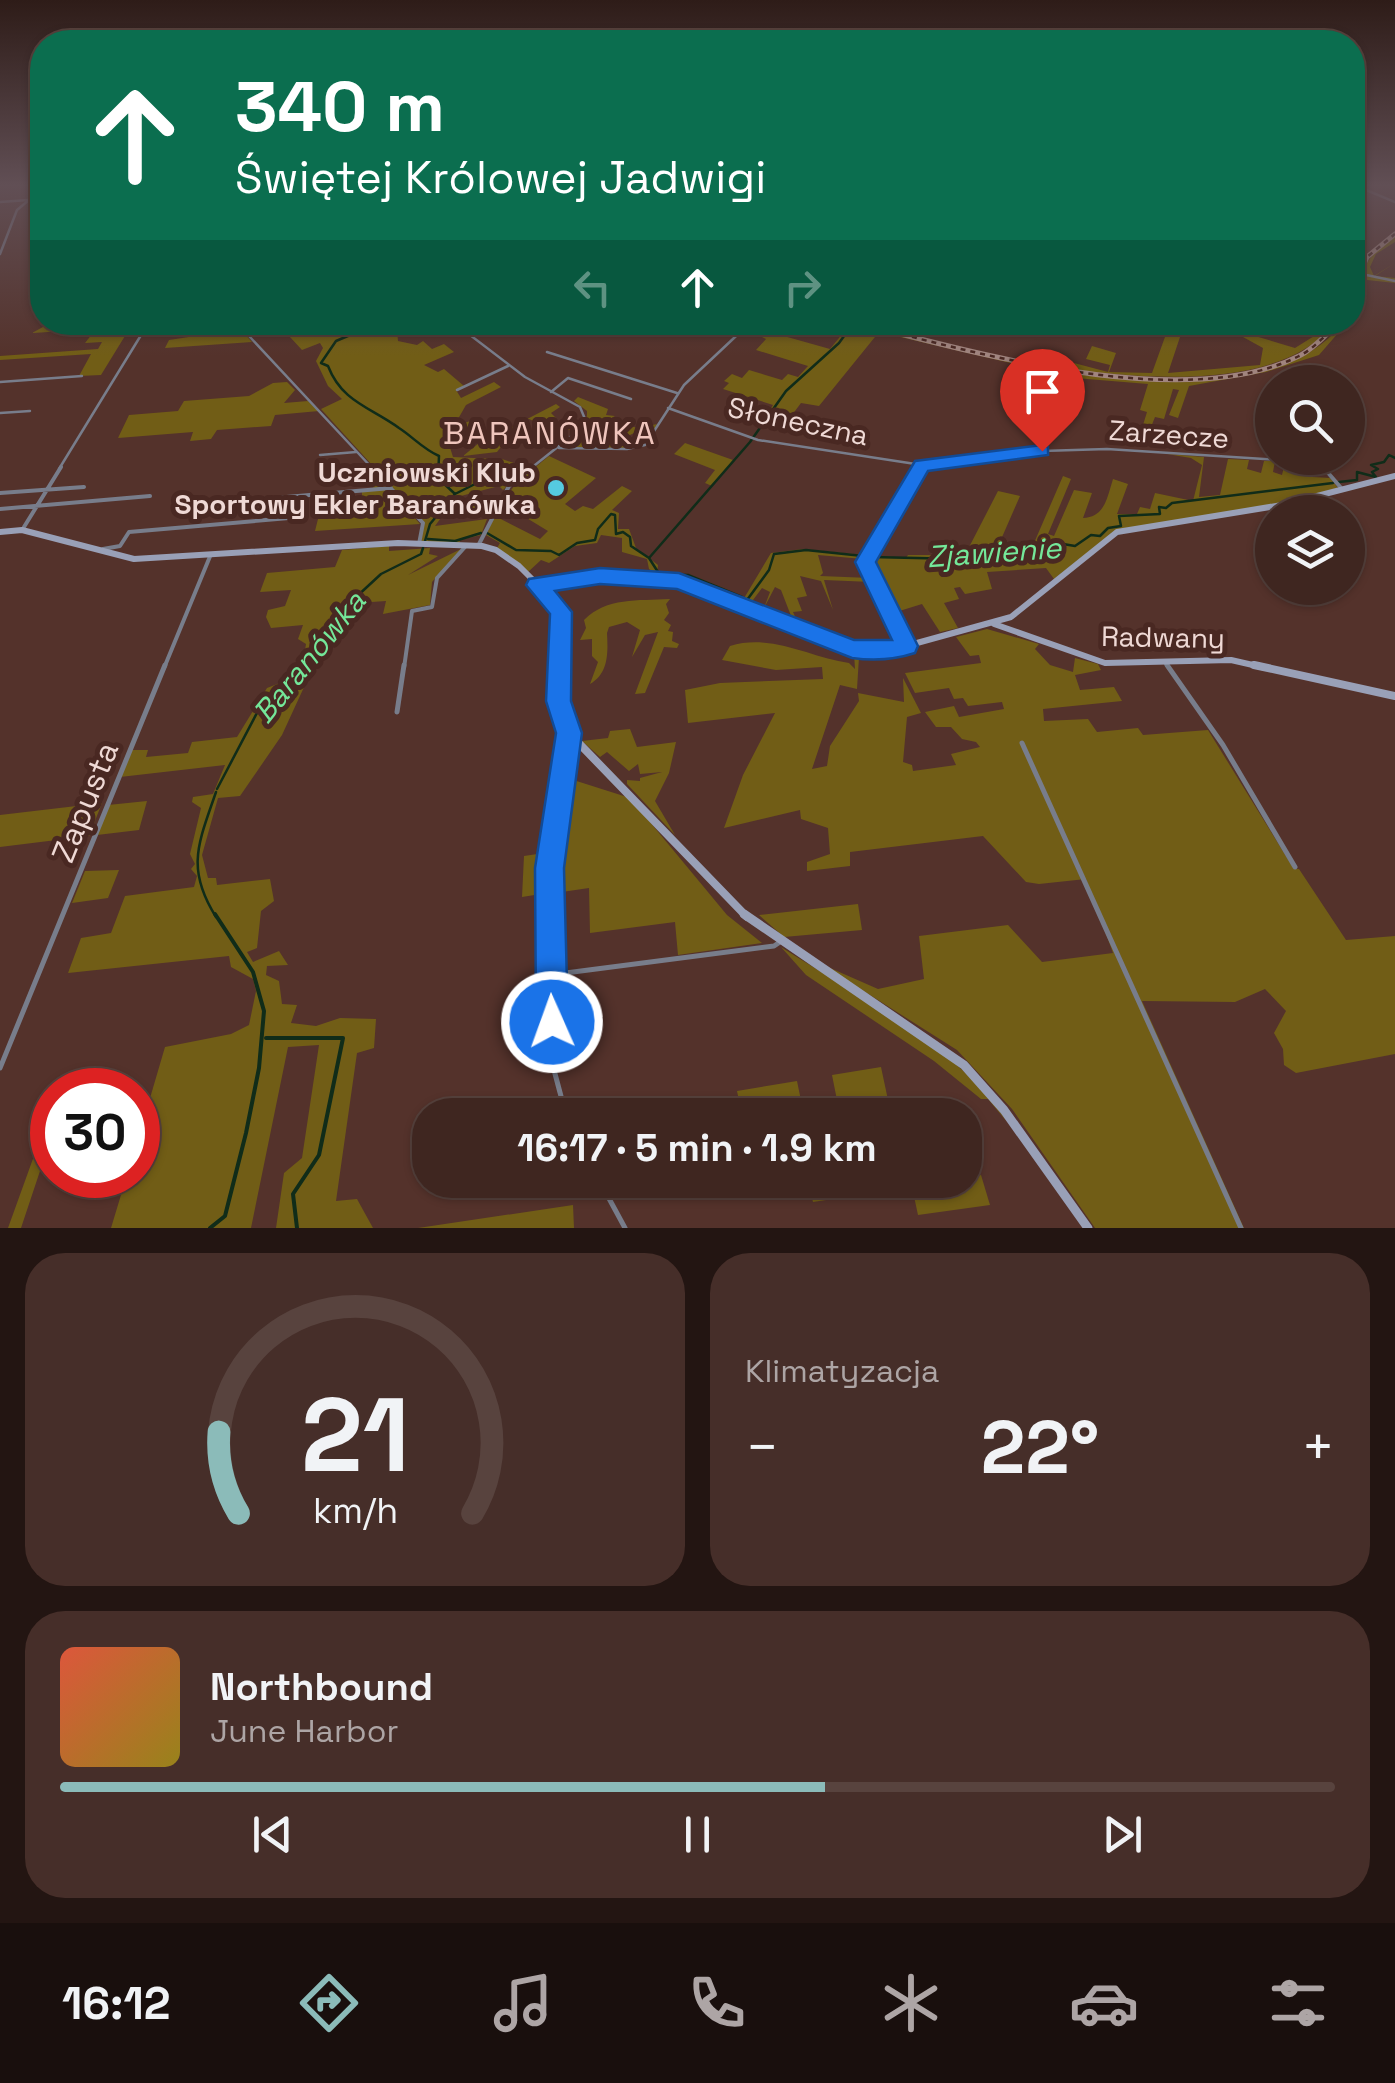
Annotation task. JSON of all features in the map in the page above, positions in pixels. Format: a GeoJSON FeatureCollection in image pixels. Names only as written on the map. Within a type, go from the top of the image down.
{"type":"FeatureCollection","features":[{"type":"Feature","properties":{"kind":"street"},"geometry":{"type":"LineString","coordinates":[[1365,275],[1395,282]]}},
{"type":"Feature","properties":{"kind":"street"},"geometry":{"type":"LineString","coordinates":[[22,530],[141,335]]}},
{"type":"Feature","properties":{"kind":"street"},"geometry":{"type":"LineString","coordinates":[[248,335],[423,523],[419,544]]}},
{"type":"Feature","properties":{"kind":"street"},"geometry":{"type":"LineString","coordinates":[[469,335],[508,366],[580,407],[584,418],[574,434],[507,488],[478,546]]}},
{"type":"Feature","properties":{"kind":"street"},"geometry":{"type":"LineString","coordinates":[[555,448],[638,448],[650,439],[677,393],[737,335]]}},
{"type":"Feature","properties":{"kind":"street"},"geometry":{"type":"LineString","coordinates":[[547,352],[677,393]]}},
{"type":"Feature","properties":{"kind":"street"},"geometry":{"type":"LineString","coordinates":[[457,390],[508,366]]}},
{"type":"Feature","properties":{"kind":"street"},"geometry":{"type":"LineString","coordinates":[[0,382],[82,376]]}},
{"type":"Feature","properties":{"kind":"street"},"geometry":{"type":"LineString","coordinates":[[1042,451],[1072,389],[1072,377]]}},
{"type":"Feature","properties":{"kind":"street"},"geometry":{"type":"LineString","coordinates":[[552,392],[566,378],[631,399]]}},
{"type":"Feature","properties":{"kind":"street","name":"Słoneczna"},"geometry":{"type":"LineString","coordinates":[[668,408],[753,438],[922,465]]}},
{"type":"Feature","properties":{"kind":"street"},"geometry":{"type":"LineString","coordinates":[[0,413],[30,410]]}},
{"type":"Feature","properties":{"kind":"street","name":"Zarzecze"},"geometry":{"type":"LineString","coordinates":[[922,465],[1042,451],[1139,450],[1312,462],[1322,464],[1342,489]]}},
{"type":"Feature","properties":{"kind":"street"},"geometry":{"type":"LineString","coordinates":[[320,455],[356,452]]}},
{"type":"Feature","properties":{"kind":"street"},"geometry":{"type":"LineString","coordinates":[[906,646],[866,562],[922,465]]}},
{"type":"Feature","properties":{"kind":"street"},"geometry":{"type":"LineString","coordinates":[[537,585],[600,576],[679,581],[852,649],[876,652],[1017,614],[1116,532],[1282,505],[1395,476]]}},
{"type":"Feature","properties":{"kind":"street"},"geometry":{"type":"LineString","coordinates":[[0,493],[84,487]]}},
{"type":"Feature","properties":{"kind":"street"},"geometry":{"type":"LineString","coordinates":[[263,499],[391,488]]}},
{"type":"Feature","properties":{"kind":"street"},"geometry":{"type":"LineString","coordinates":[[0,509],[150,496]]}},
{"type":"Feature","properties":{"kind":"street"},"geometry":{"type":"LineString","coordinates":[[99,551],[120,546],[129,532],[290,518]]}},
{"type":"Feature","properties":{"kind":"street"},"geometry":{"type":"LineString","coordinates":[[0,532],[22,530],[134,559],[419,544],[493,549],[537,585],[561,612],[558,701],[569,733],[629,792],[710,883],[780,942],[964,1065],[1004,1110],[1088,1228]]}},
{"type":"Feature","properties":{"kind":"street"},"geometry":{"type":"LineString","coordinates":[[397,712],[412,611],[432,607],[437,578],[467,546]]}},
{"type":"Feature","properties":{"kind":"street","name":"Zapusta"},"geometry":{"type":"LineString","coordinates":[[0,1068],[211,554]]}},
{"type":"Feature","properties":{"kind":"street","name":"Radwany"},"geometry":{"type":"LineString","coordinates":[[993,623],[1105,664],[1219,659],[1253,662],[1395,696]]}},
{"type":"Feature","properties":{"kind":"street"},"geometry":{"type":"LineString","coordinates":[[1165,662],[1222,745],[1295,867]]}},
{"type":"Feature","properties":{"kind":"street"},"geometry":{"type":"LineString","coordinates":[[561,1098],[554,1070],[550,868],[569,733]]}},
{"type":"Feature","properties":{"kind":"street"},"geometry":{"type":"LineString","coordinates":[[1022,744],[1241,1228]]}},
{"type":"Feature","properties":{"kind":"street"},"geometry":{"type":"LineString","coordinates":[[550,975],[774,946],[780,942]]}},
{"type":"Feature","properties":{"kind":"street"},"geometry":{"type":"LineString","coordinates":[[609,1198],[625,1228]]}},
{"type":"Feature","properties":{"kind":"shaded area"},"geometry":{"type":"Polygon","coordinates":[[[1387,241],[1395,241],[1376,254],[1370,267],[1374,276],[1395,263],[1375,276],[1395,278],[1395,283],[1365,283],[1365,268],[1375,252],[1387,241]]]}},
{"type":"Feature","properties":{"kind":"shaded area"},"geometry":{"type":"Polygon","coordinates":[[[91,335],[126,335],[101,375],[79,376],[91,354],[0,360],[0,356],[98,349],[102,342],[85,343],[91,335]]]}},
{"type":"Feature","properties":{"kind":"shaded area"},"geometry":{"type":"Polygon","coordinates":[[[246,335],[252,342],[165,348],[169,340],[246,335]]]}},
{"type":"Feature","properties":{"kind":"shaded area"},"geometry":{"type":"Polygon","coordinates":[[[288,335],[397,335],[398,341],[417,345],[423,341],[432,349],[444,344],[454,352],[424,365],[438,372],[444,369],[464,386],[456,390],[461,398],[494,382],[501,387],[466,405],[459,425],[473,420],[487,440],[556,404],[560,407],[551,413],[556,418],[553,421],[567,427],[577,423],[572,431],[567,429],[561,434],[529,419],[514,430],[497,452],[463,456],[479,443],[474,426],[453,432],[447,438],[453,457],[495,459],[491,466],[499,467],[502,459],[517,464],[506,472],[512,476],[524,470],[503,490],[499,486],[457,497],[454,502],[479,498],[479,508],[443,515],[435,526],[487,519],[481,535],[460,540],[459,544],[421,541],[424,522],[321,409],[342,399],[328,386],[316,361],[323,348],[320,343],[302,350],[288,335]]]}},
{"type":"Feature","properties":{"kind":"shaded area"},"geometry":{"type":"Polygon","coordinates":[[[763,335],[780,335],[830,349],[841,335],[877,335],[819,406],[801,403],[786,423],[766,417],[773,405],[723,389],[729,383],[724,381],[732,374],[742,378],[749,370],[782,380],[788,374],[798,377],[808,366],[756,350],[766,339],[763,335]]]}},
{"type":"Feature","properties":{"kind":"shaded area"},"geometry":{"type":"Polygon","coordinates":[[[892,335],[1069,372],[1067,396],[1055,393],[1062,375],[892,335]]]}},
{"type":"Feature","properties":{"kind":"shaded area"},"geometry":{"type":"Polygon","coordinates":[[[1166,335],[1181,335],[1168,373],[1255,365],[1249,370],[1177,377],[1075,370],[1074,363],[1108,372],[1110,365],[1086,359],[1092,346],[1116,353],[1109,372],[1152,373],[1166,335]]]}},
{"type":"Feature","properties":{"kind":"shaded area"},"geometry":{"type":"Polygon","coordinates":[[[1244,335],[1295,348],[1322,335],[1312,345],[1283,360],[1260,365],[1263,348],[1244,335]]]}},
{"type":"Feature","properties":{"kind":"shaded area"},"geometry":{"type":"Polygon","coordinates":[[[1330,335],[1336,335],[1319,355],[1281,365],[1330,335]]]}},
{"type":"Feature","properties":{"kind":"shaded area"},"geometry":{"type":"Polygon","coordinates":[[[1255,373],[1189,386],[1178,418],[1169,415],[1179,390],[1173,389],[1164,419],[1155,417],[1151,427],[1143,425],[1147,412],[1140,410],[1148,384],[1075,378],[1075,374],[1143,380],[1218,379],[1255,373]]]}},
{"type":"Feature","properties":{"kind":"shaded area"},"geometry":{"type":"Polygon","coordinates":[[[287,382],[295,390],[284,403],[308,401],[319,411],[275,415],[271,426],[217,430],[211,439],[190,441],[193,432],[118,438],[129,415],[178,411],[184,401],[249,396],[273,383],[287,382]]]}},
{"type":"Feature","properties":{"kind":"shaded area"},"geometry":{"type":"Polygon","coordinates":[[[578,397],[608,409],[606,415],[615,416],[599,425],[609,433],[618,431],[611,427],[619,424],[639,428],[657,424],[649,438],[634,433],[622,439],[631,448],[565,447],[562,445],[579,431],[587,417],[587,411],[574,401],[578,397]]]}},
{"type":"Feature","properties":{"kind":"shaded area"},"geometry":{"type":"Polygon","coordinates":[[[685,443],[733,460],[712,486],[705,483],[715,470],[674,454],[685,443]]]}},
{"type":"Feature","properties":{"kind":"shaded area"},"geometry":{"type":"Polygon","coordinates":[[[1167,454],[1204,457],[1199,497],[1220,495],[1228,459],[1249,460],[1247,469],[1255,475],[1312,475],[1330,478],[1338,488],[1311,495],[1255,495],[1255,508],[1116,530],[1054,579],[1046,568],[987,572],[992,589],[965,594],[960,587],[954,588],[959,599],[944,603],[958,628],[940,632],[922,604],[893,613],[875,578],[869,555],[965,555],[998,491],[1020,496],[999,544],[1034,543],[1063,476],[1071,479],[1048,534],[1054,536],[1074,490],[1092,493],[1083,518],[1090,517],[1104,505],[1113,479],[1128,484],[1117,514],[1137,514],[1140,507],[1150,509],[1155,493],[1193,501],[1202,465],[1191,458],[1167,454]]]}},
{"type":"Feature","properties":{"kind":"shaded area"},"geometry":{"type":"Polygon","coordinates":[[[549,456],[596,478],[565,504],[575,511],[583,506],[593,509],[622,486],[632,491],[612,510],[619,513],[618,529],[629,529],[636,548],[658,565],[657,575],[649,569],[647,559],[622,552],[622,538],[601,535],[597,543],[575,546],[549,563],[541,560],[528,572],[497,548],[500,543],[486,535],[495,516],[540,539],[548,531],[502,503],[517,482],[549,456]]]}},
{"type":"Feature","properties":{"kind":"shaded area"},"geometry":{"type":"Polygon","coordinates":[[[380,479],[420,524],[315,531],[319,515],[362,510],[362,491],[371,490],[380,479]]]}},
{"type":"Feature","properties":{"kind":"shaded area"},"geometry":{"type":"Polygon","coordinates":[[[430,548],[429,554],[438,556],[408,575],[461,549],[432,582],[430,605],[383,614],[386,601],[357,603],[325,640],[314,666],[292,684],[305,685],[282,735],[240,796],[218,798],[202,855],[208,878],[216,878],[217,885],[270,879],[274,901],[261,911],[257,948],[247,952],[253,962],[279,951],[288,965],[267,966],[266,975],[279,981],[282,1004],[297,1005],[291,1023],[316,1026],[340,1018],[376,1019],[374,1048],[357,1053],[336,1201],[357,1199],[373,1228],[276,1228],[284,1173],[302,1158],[319,1045],[288,1047],[251,1228],[111,1228],[120,1198],[160,1198],[159,1068],[165,1047],[231,1034],[249,1025],[256,991],[253,979],[231,967],[229,956],[68,973],[81,938],[111,933],[125,896],[194,887],[197,876],[191,869],[195,864],[190,854],[201,808],[192,802],[193,797],[213,794],[225,765],[120,777],[132,750],[148,750],[146,757],[188,753],[192,742],[237,737],[267,688],[285,681],[303,663],[306,644],[298,639],[303,625],[271,628],[266,617],[268,610],[285,606],[291,590],[260,592],[267,573],[335,567],[342,550],[430,548]]]}},
{"type":"Feature","properties":{"kind":"shaded area"},"geometry":{"type":"Polygon","coordinates":[[[803,549],[864,555],[863,559],[818,555],[823,573],[820,576],[870,578],[872,582],[824,580],[833,610],[821,581],[800,576],[807,596],[797,598],[802,611],[793,612],[798,623],[793,621],[781,590],[775,587],[764,608],[770,592],[762,588],[753,600],[743,600],[771,553],[803,549]]]}},
{"type":"Feature","properties":{"kind":"shaded area"},"geometry":{"type":"Polygon","coordinates":[[[670,599],[664,620],[671,625],[668,631],[673,632],[672,641],[679,644],[677,648],[664,647],[645,693],[635,694],[658,632],[645,635],[632,657],[640,630],[627,622],[609,627],[604,668],[590,684],[598,662],[592,656],[592,639],[580,640],[586,628],[584,620],[613,604],[670,599]]]}},
{"type":"Feature","properties":{"kind":"shaded area"},"geometry":{"type":"Polygon","coordinates":[[[987,629],[1039,644],[1035,649],[1050,665],[1073,672],[1075,658],[1098,664],[1101,670],[1075,675],[1080,690],[1114,687],[1122,701],[1043,709],[1044,721],[1088,719],[1097,732],[1138,728],[1143,735],[1208,730],[1294,869],[1299,869],[1346,940],[1395,936],[1395,1054],[1296,1073],[1284,1065],[1283,1049],[1274,1033],[1286,1011],[1265,989],[1235,1002],[1142,1001],[1244,1228],[1095,1228],[1012,1109],[957,1050],[821,964],[878,989],[924,979],[919,936],[1008,925],[1042,962],[1113,953],[1086,879],[1026,882],[983,836],[850,852],[850,866],[807,871],[807,862],[830,854],[828,828],[801,819],[800,810],[724,828],[743,775],[775,713],[688,723],[685,690],[720,683],[823,679],[822,667],[776,670],[722,660],[730,646],[776,644],[849,663],[855,669],[854,653],[859,657],[857,689],[840,685],[812,769],[827,766],[830,746],[859,701],[858,693],[904,702],[903,678],[921,713],[907,717],[903,762],[912,765],[913,771],[956,765],[951,754],[980,747],[962,739],[951,727],[936,727],[925,712],[954,706],[959,717],[1004,709],[1002,702],[968,706],[963,698],[954,699],[949,688],[915,693],[905,673],[981,663],[979,655],[970,656],[956,637],[987,629]]]}},
{"type":"Feature","properties":{"kind":"shaded area"},"geometry":{"type":"Polygon","coordinates":[[[630,729],[637,747],[676,742],[669,773],[655,801],[675,835],[627,784],[627,780],[640,781],[662,772],[640,774],[638,764],[629,771],[607,752],[600,757],[582,741],[608,738],[610,731],[630,729]]]}},
{"type":"Feature","properties":{"kind":"shaded area"},"geometry":{"type":"Polygon","coordinates":[[[564,777],[630,798],[727,915],[762,943],[678,955],[675,922],[590,933],[589,888],[555,893],[564,777]]]}},
{"type":"Feature","properties":{"kind":"shaded area"},"geometry":{"type":"Polygon","coordinates":[[[147,801],[139,830],[97,835],[108,805],[147,801]]]}},
{"type":"Feature","properties":{"kind":"shaded area"},"geometry":{"type":"Polygon","coordinates":[[[102,803],[89,836],[0,847],[0,815],[102,803]]]}},
{"type":"Feature","properties":{"kind":"shaded area"},"geometry":{"type":"Polygon","coordinates":[[[544,853],[547,893],[522,897],[524,856],[544,853]]]}},
{"type":"Feature","properties":{"kind":"shaded area"},"geometry":{"type":"Polygon","coordinates":[[[119,870],[108,898],[72,903],[85,871],[119,870]]]}},
{"type":"Feature","properties":{"kind":"shaded area"},"geometry":{"type":"Polygon","coordinates":[[[858,904],[862,930],[784,937],[759,915],[858,904]]]}},
{"type":"Feature","properties":{"kind":"shaded area"},"geometry":{"type":"Polygon","coordinates":[[[781,947],[934,1046],[986,1094],[1007,1122],[988,1099],[980,1098],[934,1061],[806,975],[781,947]]]}},
{"type":"Feature","properties":{"kind":"shaded area"},"geometry":{"type":"Polygon","coordinates":[[[881,1067],[888,1098],[837,1098],[832,1075],[881,1067]]]}},
{"type":"Feature","properties":{"kind":"shaded area"},"geometry":{"type":"Polygon","coordinates":[[[797,1081],[800,1098],[738,1098],[737,1091],[797,1081]]]}},
{"type":"Feature","properties":{"kind":"shaded area"},"geometry":{"type":"Polygon","coordinates":[[[30,1167],[31,1198],[21,1228],[8,1228],[30,1167]]]}},
{"type":"Feature","properties":{"kind":"shaded area"},"geometry":{"type":"Polygon","coordinates":[[[982,1178],[990,1205],[918,1215],[914,1198],[982,1198],[982,1178]]]}},
{"type":"Feature","properties":{"kind":"shaded area"},"geometry":{"type":"Polygon","coordinates":[[[573,1205],[574,1228],[418,1228],[573,1205]]]}},
{"type":"Feature","properties":{"kind":"waterway","name":"Baranówka"},"geometry":{"type":"LineString","coordinates":[[350,335],[336,341],[321,363],[328,366],[349,396],[439,456],[438,478],[455,494]]}},
{"type":"Feature","properties":{"kind":"waterway"},"geometry":{"type":"LineString","coordinates":[[649,558],[750,442],[786,391],[845,335]]}},
{"type":"Feature","properties":{"kind":"waterway","name":"Zjawienie"},"geometry":{"type":"LineString","coordinates":[[1339,482],[1357,480],[1357,472],[1376,477],[1372,472],[1378,469],[1371,465],[1384,462],[1389,455],[1395,458]]}},
{"type":"Feature","properties":{"kind":"waterway","name":"Zjawienie"},"geometry":{"type":"LineString","coordinates":[[872,557],[960,559],[992,548],[1033,546],[1049,550],[1063,544],[1075,546],[1091,535],[1100,536],[1108,528],[1121,526],[1119,516],[1160,514],[1159,507],[1166,508],[1172,503],[1333,483]]}},
{"type":"Feature","properties":{"kind":"waterway"},"geometry":{"type":"LineString","coordinates":[[455,494],[475,484]]}},
{"type":"Feature","properties":{"kind":"waterway","name":"Baranówka"},"geometry":{"type":"LineString","coordinates":[[425,541],[430,524],[455,494]]}},
{"type":"Feature","properties":{"kind":"waterway","name":"Zjawienie"},"geometry":{"type":"LineString","coordinates":[[487,533],[516,550],[551,551],[559,555],[577,543],[595,540],[598,529],[611,514],[615,515],[616,534],[623,532],[630,537],[631,546],[649,558]]}},
{"type":"Feature","properties":{"kind":"waterway","name":"Zjawienie"},"geometry":{"type":"LineString","coordinates":[[428,539],[455,541],[481,533]]}},
{"type":"Feature","properties":{"kind":"waterway","name":"Baranówka"},"geometry":{"type":"LineString","coordinates":[[217,789],[258,711],[304,671],[354,599],[381,574],[421,554],[423,548]]}},
{"type":"Feature","properties":{"kind":"waterway","name":"Zjawienie"},"geometry":{"type":"LineString","coordinates":[[747,600],[769,570],[774,554],[806,550],[863,556]]}},
{"type":"Feature","properties":{"kind":"waterway","name":"Zjawienie"},"geometry":{"type":"LineString","coordinates":[[649,558],[658,572]]}},
{"type":"Feature","properties":{"kind":"waterway","name":"Zjawienie"},"geometry":{"type":"LineString","coordinates":[[661,574],[688,575],[742,597]]}},
{"type":"Feature","properties":{"kind":"waterway","name":"Baranówka"},"geometry":{"type":"LineString","coordinates":[[216,792],[198,855],[201,884],[216,917]]}},
{"type":"Feature","properties":{"kind":"waterway","name":"Baranówka"},"geometry":{"type":"LineString","coordinates":[[210,1228],[225,1216],[246,1133],[259,1068],[264,1011],[253,972],[215,914]]}},
{"type":"Feature","properties":{"kind":"waterway","name":"Baranówka"},"geometry":{"type":"LineString","coordinates":[[266,1038],[343,1038],[319,1155],[293,1194],[297,1228]]}},
{"type":"Feature","properties":{"kind":"railway"},"geometry":{"type":"LineString","coordinates":[[1365,262],[1386,241]]}},
{"type":"Feature","properties":{"kind":"railway"},"geometry":{"type":"LineString","coordinates":[[906,335],[1017,361],[1139,379],[1198,379],[1252,372],[1299,356],[1326,335]]}},
{"type":"Feature","properties":{"kind":"place","name":"Uczniowski Klub Sportowy Ekler Baranówka"},"geometry":{"type":"Point","coordinates":[556,488]}},
{"type":"Feature","properties":{"kind":"district","name":"BARANÓWKA"},"geometry":{"type":"Point","coordinates":[550,433]}},
{"type":"Feature","properties":{"kind":"route"},"geometry":{"type":"LineString","coordinates":[[552,1022],[550,868],[569,733],[558,701],[560,607],[537,585],[600,576],[679,581],[852,649],[888,651],[906,646],[866,562],[922,465],[1042,451]]}}]}
